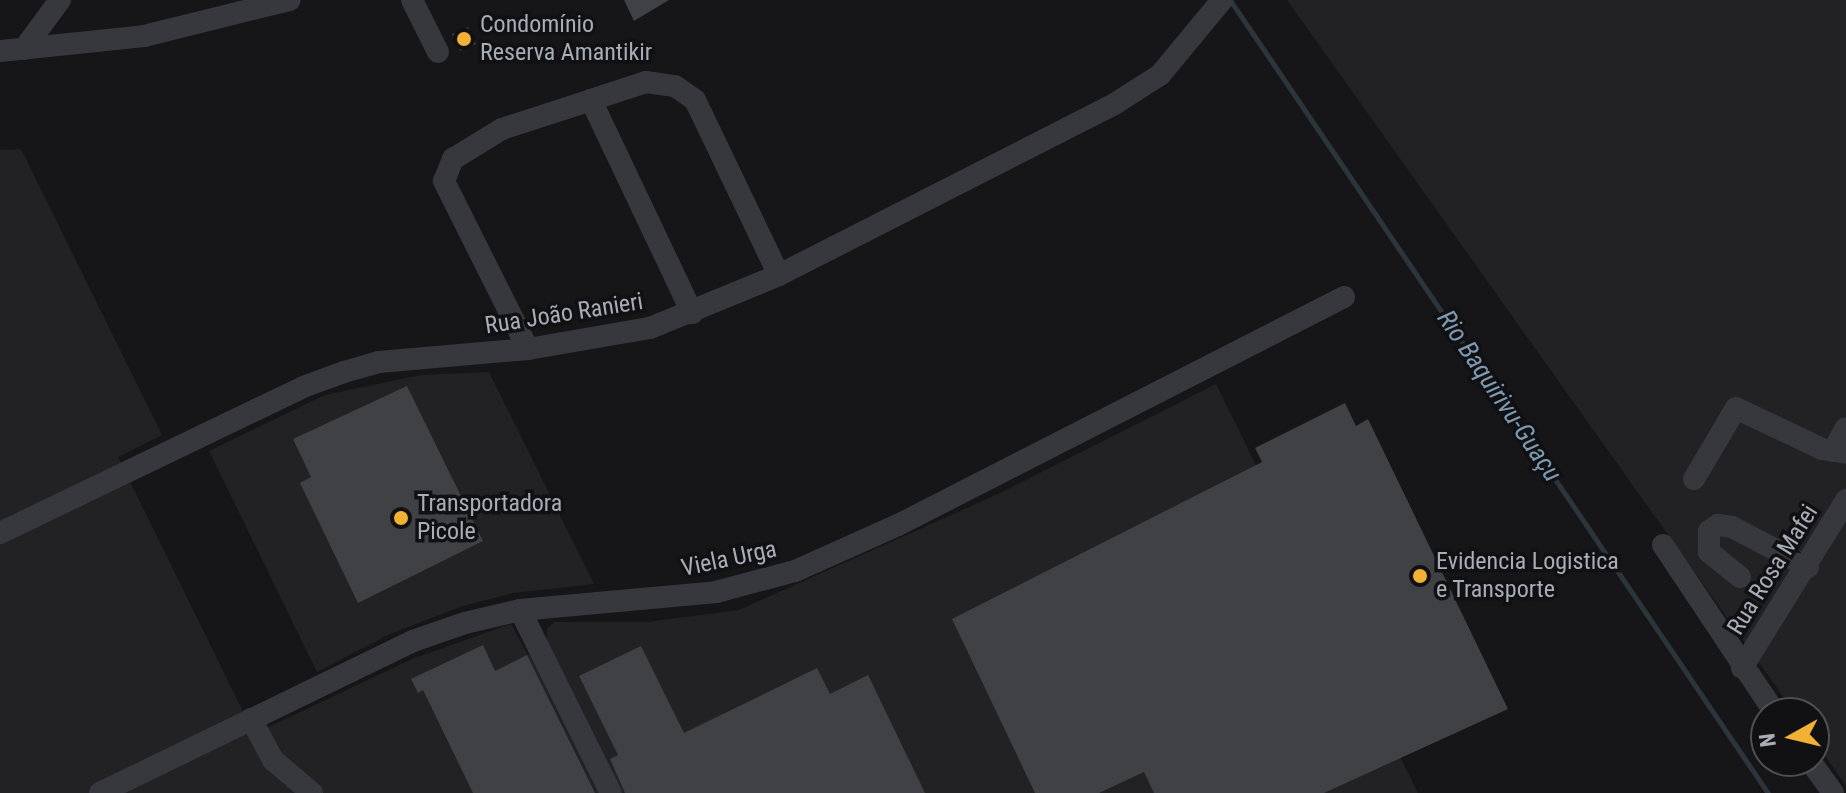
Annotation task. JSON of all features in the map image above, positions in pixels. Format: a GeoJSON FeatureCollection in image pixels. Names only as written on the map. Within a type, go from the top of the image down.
{"type":"FeatureCollection","features":[{"type":"Feature","properties":{"kind":"street"},"geometry":{"type":"LineString","coordinates":[[24,49],[60,0]]}},
{"type":"Feature","properties":{"kind":"street"},"geometry":{"type":"LineString","coordinates":[[0,51],[144,36],[290,0]]}},
{"type":"Feature","properties":{"kind":"street"},"geometry":{"type":"LineString","coordinates":[[412,0],[438,52]]}},
{"type":"Feature","properties":{"kind":"street","name":"Rua João Ranieri"},"geometry":{"type":"LineString","coordinates":[[0,533],[303,387],[344,372],[379,362],[528,349],[650,328],[692,313],[779,275],[1116,103],[1160,75],[1222,0]]}},
{"type":"Feature","properties":{"kind":"street"},"geometry":{"type":"LineString","coordinates":[[528,349],[444,181],[453,159],[502,129],[646,82],[675,86],[695,100],[779,275]]}},
{"type":"Feature","properties":{"kind":"street"},"geometry":{"type":"LineString","coordinates":[[591,100],[692,313]]}},
{"type":"Feature","properties":{"kind":"street","name":"Viela Urga"},"geometry":{"type":"LineString","coordinates":[[100,793],[424,637],[520,610],[716,592],[795,571],[898,525],[1344,297]]}},
{"type":"Feature","properties":{"kind":"street"},"geometry":{"type":"LineString","coordinates":[[1694,479],[1736,408],[1840,452],[1846,428]]}},
{"type":"Feature","properties":{"kind":"street","name":"Rua Rosa Mafei"},"geometry":{"type":"LineString","coordinates":[[1742,668],[1808,567],[1846,500]]}},
{"type":"Feature","properties":{"kind":"street"},"geometry":{"type":"LineString","coordinates":[[1740,577],[1709,552],[1709,531],[1718,525],[1732,527],[1808,567]]}},
{"type":"Feature","properties":{"kind":"street"},"geometry":{"type":"LineString","coordinates":[[1663,545],[1763,697]]}},
{"type":"Feature","properties":{"kind":"street"},"geometry":{"type":"LineString","coordinates":[[520,610],[611,793]]}},
{"type":"Feature","properties":{"kind":"street"},"geometry":{"type":"LineString","coordinates":[[251,719],[273,760],[312,793]]}},
{"type":"Feature","properties":{"kind":"shaded area"},"geometry":{"type":"Polygon","coordinates":[[[1287,0],[1846,0],[1846,786],[1830,763],[1830,697],[1784,697],[1287,0]]]}},
{"type":"Feature","properties":{"kind":"shaded area"},"geometry":{"type":"Polygon","coordinates":[[[21,149],[162,435],[118,457],[254,734],[412,659],[511,624],[528,655],[547,645],[547,628],[555,622],[647,622],[739,610],[998,494],[1216,384],[1418,793],[0,793],[0,150],[21,149]]]}},
{"type":"Feature","properties":{"kind":"shaded area","name":"Transportadora Picole"},"geometry":{"type":"Polygon","coordinates":[[[489,372],[594,584],[514,593],[463,606],[390,634],[317,672],[209,451],[325,395],[421,375],[489,372]]]}},
{"type":"Feature","properties":{"kind":"building"},"geometry":{"type":"Polygon","coordinates":[[[624,0],[669,0],[634,21],[624,0]]]}},
{"type":"Feature","properties":{"kind":"building","name":"Condomínio Reserva Amantikir"},"geometry":{"type":"Polygon","coordinates":[[[468,27],[476,44],[460,51],[452,34],[468,27]]]}},
{"type":"Feature","properties":{"kind":"building"},"geometry":{"type":"Polygon","coordinates":[[[407,386],[483,541],[358,603],[300,483],[311,477],[293,439],[407,386]]]}},
{"type":"Feature","properties":{"kind":"building"},"geometry":{"type":"Polygon","coordinates":[[[1345,403],[1356,426],[1368,419],[1508,709],[1324,793],[1154,793],[1144,772],[1099,793],[1035,793],[952,619],[1262,462],[1255,448],[1345,403]]]}},
{"type":"Feature","properties":{"kind":"building"},"geometry":{"type":"Polygon","coordinates":[[[483,645],[495,671],[527,655],[595,793],[473,793],[423,690],[418,693],[411,679],[483,645]]]}},
{"type":"Feature","properties":{"kind":"building"},"geometry":{"type":"Polygon","coordinates":[[[641,646],[684,733],[817,668],[830,694],[868,675],[925,793],[625,793],[610,759],[618,755],[579,676],[641,646]]]}},
{"type":"Feature","properties":{"kind":"waterway","name":"Rio Baquirivu-Guaçu"},"geometry":{"type":"LineString","coordinates":[[1230,0],[1768,793]]}},
{"type":"Feature","properties":{"kind":"place","name":"Condomínio Reserva Amantikir"},"geometry":{"type":"Point","coordinates":[464,39]}},
{"type":"Feature","properties":{"kind":"place","name":"Transportadora Picole"},"geometry":{"type":"Point","coordinates":[401,518]}},
{"type":"Feature","properties":{"kind":"place","name":"Evidencia Logistica e Transporte"},"geometry":{"type":"Point","coordinates":[1420,576]}}]}
